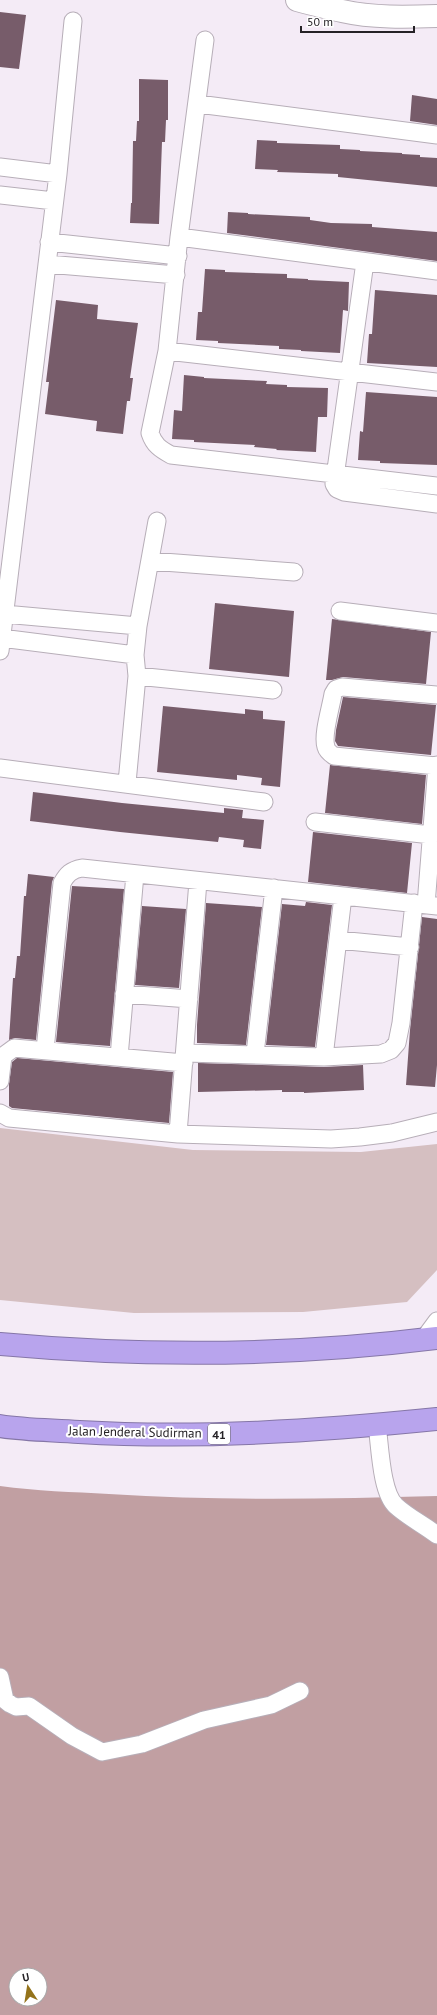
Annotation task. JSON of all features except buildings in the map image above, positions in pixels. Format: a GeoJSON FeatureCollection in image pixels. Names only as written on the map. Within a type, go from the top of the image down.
{"type":"FeatureCollection","features":[{"type":"Feature","properties":{"kind":"highway"},"geometry":{"type":"LineString","coordinates":[[0,1344],[135,1352],[276,1351],[430,1339]]}},
{"type":"Feature","properties":{"kind":"highway","name":"Jalan Jenderal Sudirman"},"geometry":{"type":"LineString","coordinates":[[0,1426],[134,1435],[251,1434],[437,1419]]}},
{"type":"Feature","properties":{"kind":"street"},"geometry":{"type":"LineString","coordinates":[[297,0],[343,12],[369,15],[405,17],[437,16]]}},
{"type":"Feature","properties":{"kind":"street"},"geometry":{"type":"LineString","coordinates":[[73,21],[58,174],[1,645],[135,655]]}},
{"type":"Feature","properties":{"kind":"street"},"geometry":{"type":"LineString","coordinates":[[205,40],[167,351],[150,433],[153,442],[158,448],[171,455],[437,486]]}},
{"type":"Feature","properties":{"kind":"street"},"geometry":{"type":"LineString","coordinates":[[198,104],[437,135]]}},
{"type":"Feature","properties":{"kind":"street"},"geometry":{"type":"LineString","coordinates":[[0,167],[58,174]]}},
{"type":"Feature","properties":{"kind":"street"},"geometry":{"type":"LineString","coordinates":[[0,195],[54,201]]}},
{"type":"Feature","properties":{"kind":"street"},"geometry":{"type":"LineString","coordinates":[[180,238],[437,270]]}},
{"type":"Feature","properties":{"kind":"street"},"geometry":{"type":"LineString","coordinates":[[49,242],[178,256]]}},
{"type":"Feature","properties":{"kind":"street"},"geometry":{"type":"LineString","coordinates":[[365,262],[334,484],[340,491],[437,504]]}},
{"type":"Feature","properties":{"kind":"street"},"geometry":{"type":"LineString","coordinates":[[47,264],[176,275]]}},
{"type":"Feature","properties":{"kind":"street"},"geometry":{"type":"LineString","coordinates":[[167,351],[437,382]]}},
{"type":"Feature","properties":{"kind":"street"},"geometry":{"type":"LineString","coordinates":[[127,783],[137,676],[135,655],[138,626],[157,521]]}},
{"type":"Feature","properties":{"kind":"street"},"geometry":{"type":"LineString","coordinates":[[150,561],[294,572]]}},
{"type":"Feature","properties":{"kind":"street"},"geometry":{"type":"LineString","coordinates":[[340,611],[437,623]]}},
{"type":"Feature","properties":{"kind":"street"},"geometry":{"type":"LineString","coordinates":[[4,614],[138,626]]}},
{"type":"Feature","properties":{"kind":"street"},"geometry":{"type":"LineString","coordinates":[[137,676],[273,690]]}},
{"type":"Feature","properties":{"kind":"street"},"geometry":{"type":"LineString","coordinates":[[0,1080],[3,1056],[14,1048],[21,1047],[118,1057],[184,1058],[255,1054],[324,1057],[380,1054],[391,1050],[397,1043],[401,1023],[410,947],[426,904],[437,765],[334,756],[329,753],[326,747],[325,739],[333,694],[336,689],[342,687],[437,695]]}},
{"type":"Feature","properties":{"kind":"street"},"geometry":{"type":"LineString","coordinates":[[0,768],[127,783],[264,802]]}},
{"type":"Feature","properties":{"kind":"street"},"geometry":{"type":"LineString","coordinates":[[314,822],[431,835]]}},
{"type":"Feature","properties":{"kind":"street"},"geometry":{"type":"LineString","coordinates":[[45,1050],[62,883],[67,874],[74,869],[82,868],[426,904]]}},
{"type":"Feature","properties":{"kind":"street"},"geometry":{"type":"LineString","coordinates":[[118,1057],[135,874]]}},
{"type":"Feature","properties":{"kind":"street"},"geometry":{"type":"LineString","coordinates":[[178,1134],[198,881]]}},
{"type":"Feature","properties":{"kind":"street"},"geometry":{"type":"LineString","coordinates":[[255,1054],[274,888]]}},
{"type":"Feature","properties":{"kind":"street"},"geometry":{"type":"LineString","coordinates":[[324,1057],[342,896]]}},
{"type":"Feature","properties":{"kind":"street"},"geometry":{"type":"LineString","coordinates":[[338,940],[410,947]]}},
{"type":"Feature","properties":{"kind":"street"},"geometry":{"type":"LineString","coordinates":[[124,994],[189,999]]}},
{"type":"Feature","properties":{"kind":"street"},"geometry":{"type":"LineString","coordinates":[[0,1113],[9,1118],[178,1134],[331,1139],[392,1133],[437,1122]]}},
{"type":"Feature","properties":{"kind":"street"},"geometry":{"type":"LineString","coordinates":[[430,1339],[437,1321]]}},
{"type":"Feature","properties":{"kind":"street"},"geometry":{"type":"LineString","coordinates":[[377,1425],[380,1458],[385,1484],[395,1506],[437,1535]]}},
{"type":"Feature","properties":{"kind":"street"},"geometry":{"type":"LineString","coordinates":[[0,1677],[6,1700],[10,1704],[16,1707],[29,1706],[72,1736],[102,1752],[142,1744],[204,1720],[271,1705],[300,1691]]}},
{"type":"Feature","properties":{"kind":"shaded area"},"geometry":{"type":"Polygon","coordinates":[[[0,1128],[193,1150],[361,1152],[437,1144],[437,1270],[407,1302],[303,1312],[134,1313],[0,1300],[0,1128]]]}},
{"type":"Feature","properties":{"kind":"shaded area"},"geometry":{"type":"Polygon","coordinates":[[[0,1486],[54,1491],[191,1498],[314,1499],[437,1496],[437,2015],[0,2015],[0,1486]]]}}]}
